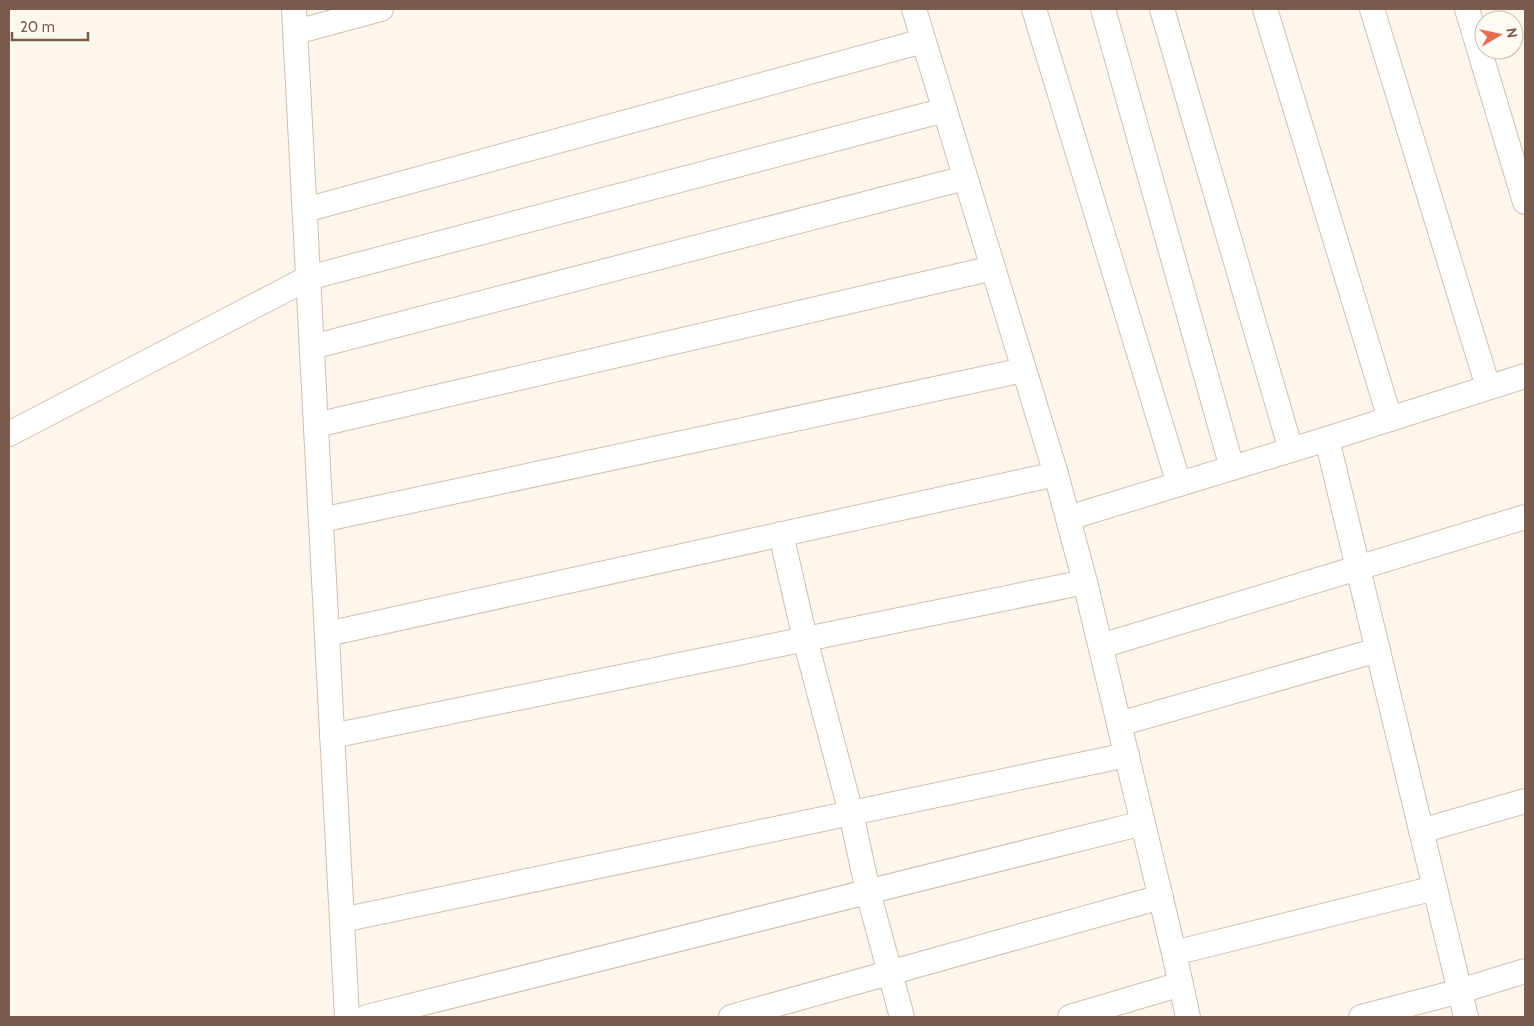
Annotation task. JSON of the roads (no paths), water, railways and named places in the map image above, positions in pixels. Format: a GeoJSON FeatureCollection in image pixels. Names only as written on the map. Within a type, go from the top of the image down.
{"type":"FeatureCollection","features":[{"type":"Feature","properties":{"kind":"street"},"geometry":{"type":"LineString","coordinates":[[294,9],[347,1017]]}},
{"type":"Feature","properties":{"kind":"street"},"geometry":{"type":"LineString","coordinates":[[296,32],[381,9]]}},
{"type":"Feature","properties":{"kind":"street"},"geometry":{"type":"LineString","coordinates":[[914,9],[1068,518],[1101,646],[1188,1017]]}},
{"type":"Feature","properties":{"kind":"street"},"geometry":{"type":"LineString","coordinates":[[1034,9],[1179,484]]}},
{"type":"Feature","properties":{"kind":"street"},"geometry":{"type":"LineString","coordinates":[[1103,9],[1232,468]]}},
{"type":"Feature","properties":{"kind":"street"},"geometry":{"type":"LineString","coordinates":[[1162,9],[1291,450]]}},
{"type":"Feature","properties":{"kind":"street"},"geometry":{"type":"LineString","coordinates":[[1265,9],[1390,418]]}},
{"type":"Feature","properties":{"kind":"street"},"geometry":{"type":"LineString","coordinates":[[1372,9],[1488,388]]}},
{"type":"Feature","properties":{"kind":"street"},"geometry":{"type":"LineString","coordinates":[[1466,9],[1525,202]]}},
{"type":"Feature","properties":{"kind":"street"},"geometry":{"type":"LineString","coordinates":[[305,210],[924,41]]}},
{"type":"Feature","properties":{"kind":"street"},"geometry":{"type":"LineString","coordinates":[[9,434],[308,278],[945,110]]}},
{"type":"Feature","properties":{"kind":"street"},"geometry":{"type":"LineString","coordinates":[[312,347],[965,178]]}},
{"type":"Feature","properties":{"kind":"street"},"geometry":{"type":"LineString","coordinates":[[316,426],[993,268]]}},
{"type":"Feature","properties":{"kind":"street"},"geometry":{"type":"LineString","coordinates":[[321,520],[1024,370]]}},
{"type":"Feature","properties":{"kind":"street"},"geometry":{"type":"LineString","coordinates":[[1068,518],[1525,376]]}},
{"type":"Feature","properties":{"kind":"street"},"geometry":{"type":"LineString","coordinates":[[1327,438],[1466,1017]]}},
{"type":"Feature","properties":{"kind":"street"},"geometry":{"type":"LineString","coordinates":[[327,634],[1056,474]]}},
{"type":"Feature","properties":{"kind":"street"},"geometry":{"type":"LineString","coordinates":[[1101,646],[1525,516]]}},
{"type":"Feature","properties":{"kind":"street"},"geometry":{"type":"LineString","coordinates":[[781,534],[805,639],[851,814],[868,892],[902,1017]]}},
{"type":"Feature","properties":{"kind":"street"},"geometry":{"type":"LineString","coordinates":[[332,736],[1085,582]]}},
{"type":"Feature","properties":{"kind":"street"},"geometry":{"type":"LineString","coordinates":[[1119,724],[1378,650]]}},
{"type":"Feature","properties":{"kind":"street"},"geometry":{"type":"LineString","coordinates":[[342,920],[1127,756]]}},
{"type":"Feature","properties":{"kind":"street"},"geometry":{"type":"LineString","coordinates":[[1421,831],[1525,801]]}},
{"type":"Feature","properties":{"kind":"street"},"geometry":{"type":"LineString","coordinates":[[367,1017],[1143,823]]}},
{"type":"Feature","properties":{"kind":"street"},"geometry":{"type":"LineString","coordinates":[[1174,953],[1435,888]]}},
{"type":"Feature","properties":{"kind":"street"},"geometry":{"type":"LineString","coordinates":[[731,1017],[1160,897]]}},
{"type":"Feature","properties":{"kind":"street"},"geometry":{"type":"LineString","coordinates":[[1361,1017],[1460,991],[1525,971]]}},
{"type":"Feature","properties":{"kind":"street"},"geometry":{"type":"LineString","coordinates":[[1070,1017],[1181,984]]}}]}
